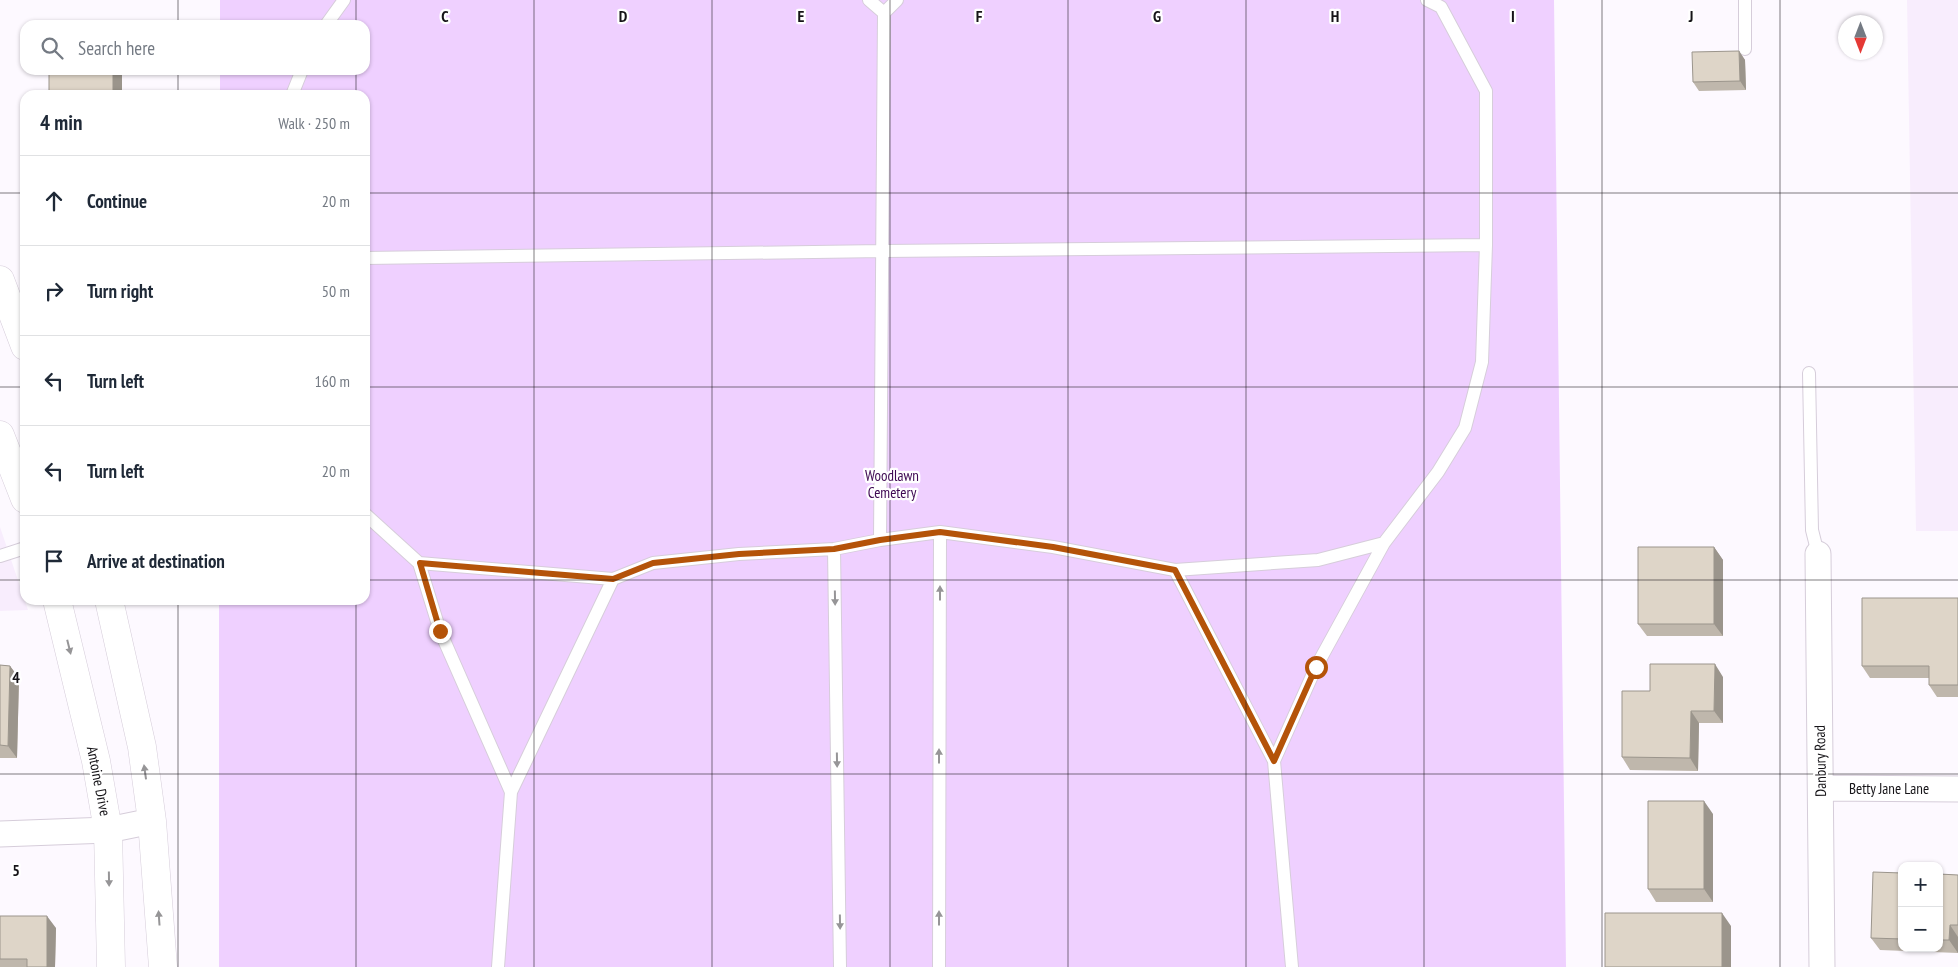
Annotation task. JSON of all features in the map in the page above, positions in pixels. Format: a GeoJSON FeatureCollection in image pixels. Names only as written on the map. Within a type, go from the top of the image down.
{"type":"FeatureCollection","features":[{"type":"Feature","properties":{"kind":"main road"},"geometry":{"type":"LineString","coordinates":[[0,280],[20,333]]}},
{"type":"Feature","properties":{"kind":"main road"},"geometry":{"type":"LineString","coordinates":[[0,435],[20,486]]}},
{"type":"Feature","properties":{"kind":"main road","name":"Antoine Drive"},"geometry":{"type":"LineString","coordinates":[[58,605],[96,761],[108,830],[111,967]]}},
{"type":"Feature","properties":{"kind":"main road"},"geometry":{"type":"LineString","coordinates":[[110,605],[142,747],[152,821],[163,967]]}},
{"type":"Feature","properties":{"kind":"street","name":"Danbury Road"},"geometry":{"type":"LineString","coordinates":[[1818,554],[1822,967]]}},
{"type":"Feature","properties":{"kind":"street","name":"Betty Jane Lane"},"geometry":{"type":"LineString","coordinates":[[1821,788],[1958,789]]}},
{"type":"Feature","properties":{"kind":"street"},"geometry":{"type":"LineString","coordinates":[[0,834],[108,830],[152,821]]}},
{"type":"Feature","properties":{"kind":"lane"},"geometry":{"type":"LineString","coordinates":[[330,20],[344,0]]}},
{"type":"Feature","properties":{"kind":"lane"},"geometry":{"type":"LineString","coordinates":[[869,0],[884,12]]}},
{"type":"Feature","properties":{"kind":"lane"},"geometry":{"type":"LineString","coordinates":[[880,540],[884,12],[897,0]]}},
{"type":"Feature","properties":{"kind":"lane"},"geometry":{"type":"LineString","coordinates":[[1274,761],[1316,667],[1384,543],[1438,472],[1465,428],[1482,362],[1486,246],[1486,90],[1440,7],[1427,0]]}},
{"type":"Feature","properties":{"kind":"lane"},"geometry":{"type":"LineString","coordinates":[[1745,0],[1745,50]]}},
{"type":"Feature","properties":{"kind":"lane"},"geometry":{"type":"LineString","coordinates":[[294,90],[300,75]]}},
{"type":"Feature","properties":{"kind":"lane"},"geometry":{"type":"LineString","coordinates":[[370,258],[1486,246]]}},
{"type":"Feature","properties":{"kind":"lane"},"geometry":{"type":"LineString","coordinates":[[1809,373],[1812,530],[1818,554]]}},
{"type":"Feature","properties":{"kind":"lane"},"geometry":{"type":"LineString","coordinates":[[370,518],[420,563],[440,631],[511,792]]}},
{"type":"Feature","properties":{"kind":"lane"},"geometry":{"type":"LineString","coordinates":[[420,563],[613,579],[653,563],[739,554],[834,549],[880,540],[940,532],[1053,547],[1175,570],[1318,560],[1384,543]]}},
{"type":"Feature","properties":{"kind":"lane"},"geometry":{"type":"LineString","coordinates":[[939,967],[940,532]]}},
{"type":"Feature","properties":{"kind":"lane"},"geometry":{"type":"LineString","coordinates":[[834,549],[840,967]]}},
{"type":"Feature","properties":{"kind":"lane"},"geometry":{"type":"LineString","coordinates":[[0,556],[20,550]]}},
{"type":"Feature","properties":{"kind":"lane"},"geometry":{"type":"LineString","coordinates":[[1175,570],[1274,761],[1292,967]]}},
{"type":"Feature","properties":{"kind":"lane"},"geometry":{"type":"LineString","coordinates":[[498,967],[511,792],[613,579]]}},
{"type":"Feature","properties":{"kind":"shaded area"},"geometry":{"type":"Polygon","coordinates":[[[1907,0],[1958,0],[1958,531],[1916,531],[1907,0]]]}},
{"type":"Feature","properties":{"kind":"shaded area"},"geometry":{"type":"Polygon","coordinates":[[[0,527],[20,586],[20,605],[26,605],[28,610],[0,611],[0,527]]]}},
{"type":"Feature","properties":{"kind":"green space","name":"Woodlawn Cemetery"},"geometry":{"type":"Polygon","coordinates":[[[220,0],[1554,0],[1566,967],[219,967],[219,605],[370,605],[370,90],[220,90],[220,75],[370,75],[370,20],[220,20],[220,0]]]}},
{"type":"Feature","properties":{"kind":"building"},"geometry":{"type":"Polygon","coordinates":[[[1739,51],[1740,81],[1693,82],[1692,52],[1739,51]]]}},
{"type":"Feature","properties":{"kind":"building"},"geometry":{"type":"Polygon","coordinates":[[[49,75],[113,75],[113,90],[49,90],[49,75]]]}},
{"type":"Feature","properties":{"kind":"building"},"geometry":{"type":"Polygon","coordinates":[[[1638,547],[1714,547],[1714,624],[1638,624],[1638,547]]]}},
{"type":"Feature","properties":{"kind":"building"},"geometry":{"type":"Polygon","coordinates":[[[1862,598],[1958,598],[1958,685],[1929,685],[1929,666],[1862,666],[1862,598]]]}},
{"type":"Feature","properties":{"kind":"building"},"geometry":{"type":"Polygon","coordinates":[[[1650,664],[1715,664],[1714,711],[1691,711],[1690,758],[1622,757],[1622,691],[1650,691],[1650,664]]]}},
{"type":"Feature","properties":{"kind":"building"},"geometry":{"type":"Polygon","coordinates":[[[0,665],[10,666],[8,746],[0,745],[0,665]]]}},
{"type":"Feature","properties":{"kind":"building"},"geometry":{"type":"Polygon","coordinates":[[[1648,801],[1704,801],[1704,889],[1648,889],[1648,801]]]}},
{"type":"Feature","properties":{"kind":"building"},"geometry":{"type":"Polygon","coordinates":[[[1873,872],[1898,873],[1898,939],[1871,938],[1873,872]]]}},
{"type":"Feature","properties":{"kind":"building"},"geometry":{"type":"Polygon","coordinates":[[[1943,874],[1958,875],[1958,925],[1950,925],[1949,940],[1943,940],[1943,874]]]}},
{"type":"Feature","properties":{"kind":"building"},"geometry":{"type":"Polygon","coordinates":[[[1605,913],[1722,913],[1722,967],[1605,967],[1605,913]]]}},
{"type":"Feature","properties":{"kind":"building"},"geometry":{"type":"Polygon","coordinates":[[[0,916],[47,916],[47,967],[27,967],[27,959],[0,959],[0,916]]]}},
{"type":"Feature","properties":{"kind":"route"},"geometry":{"type":"LineString","coordinates":[[440,631],[420,563],[613,579],[653,563],[739,554],[834,549],[880,540],[940,532],[1053,547],[1175,570],[1274,761],[1316,667]]}}]}
